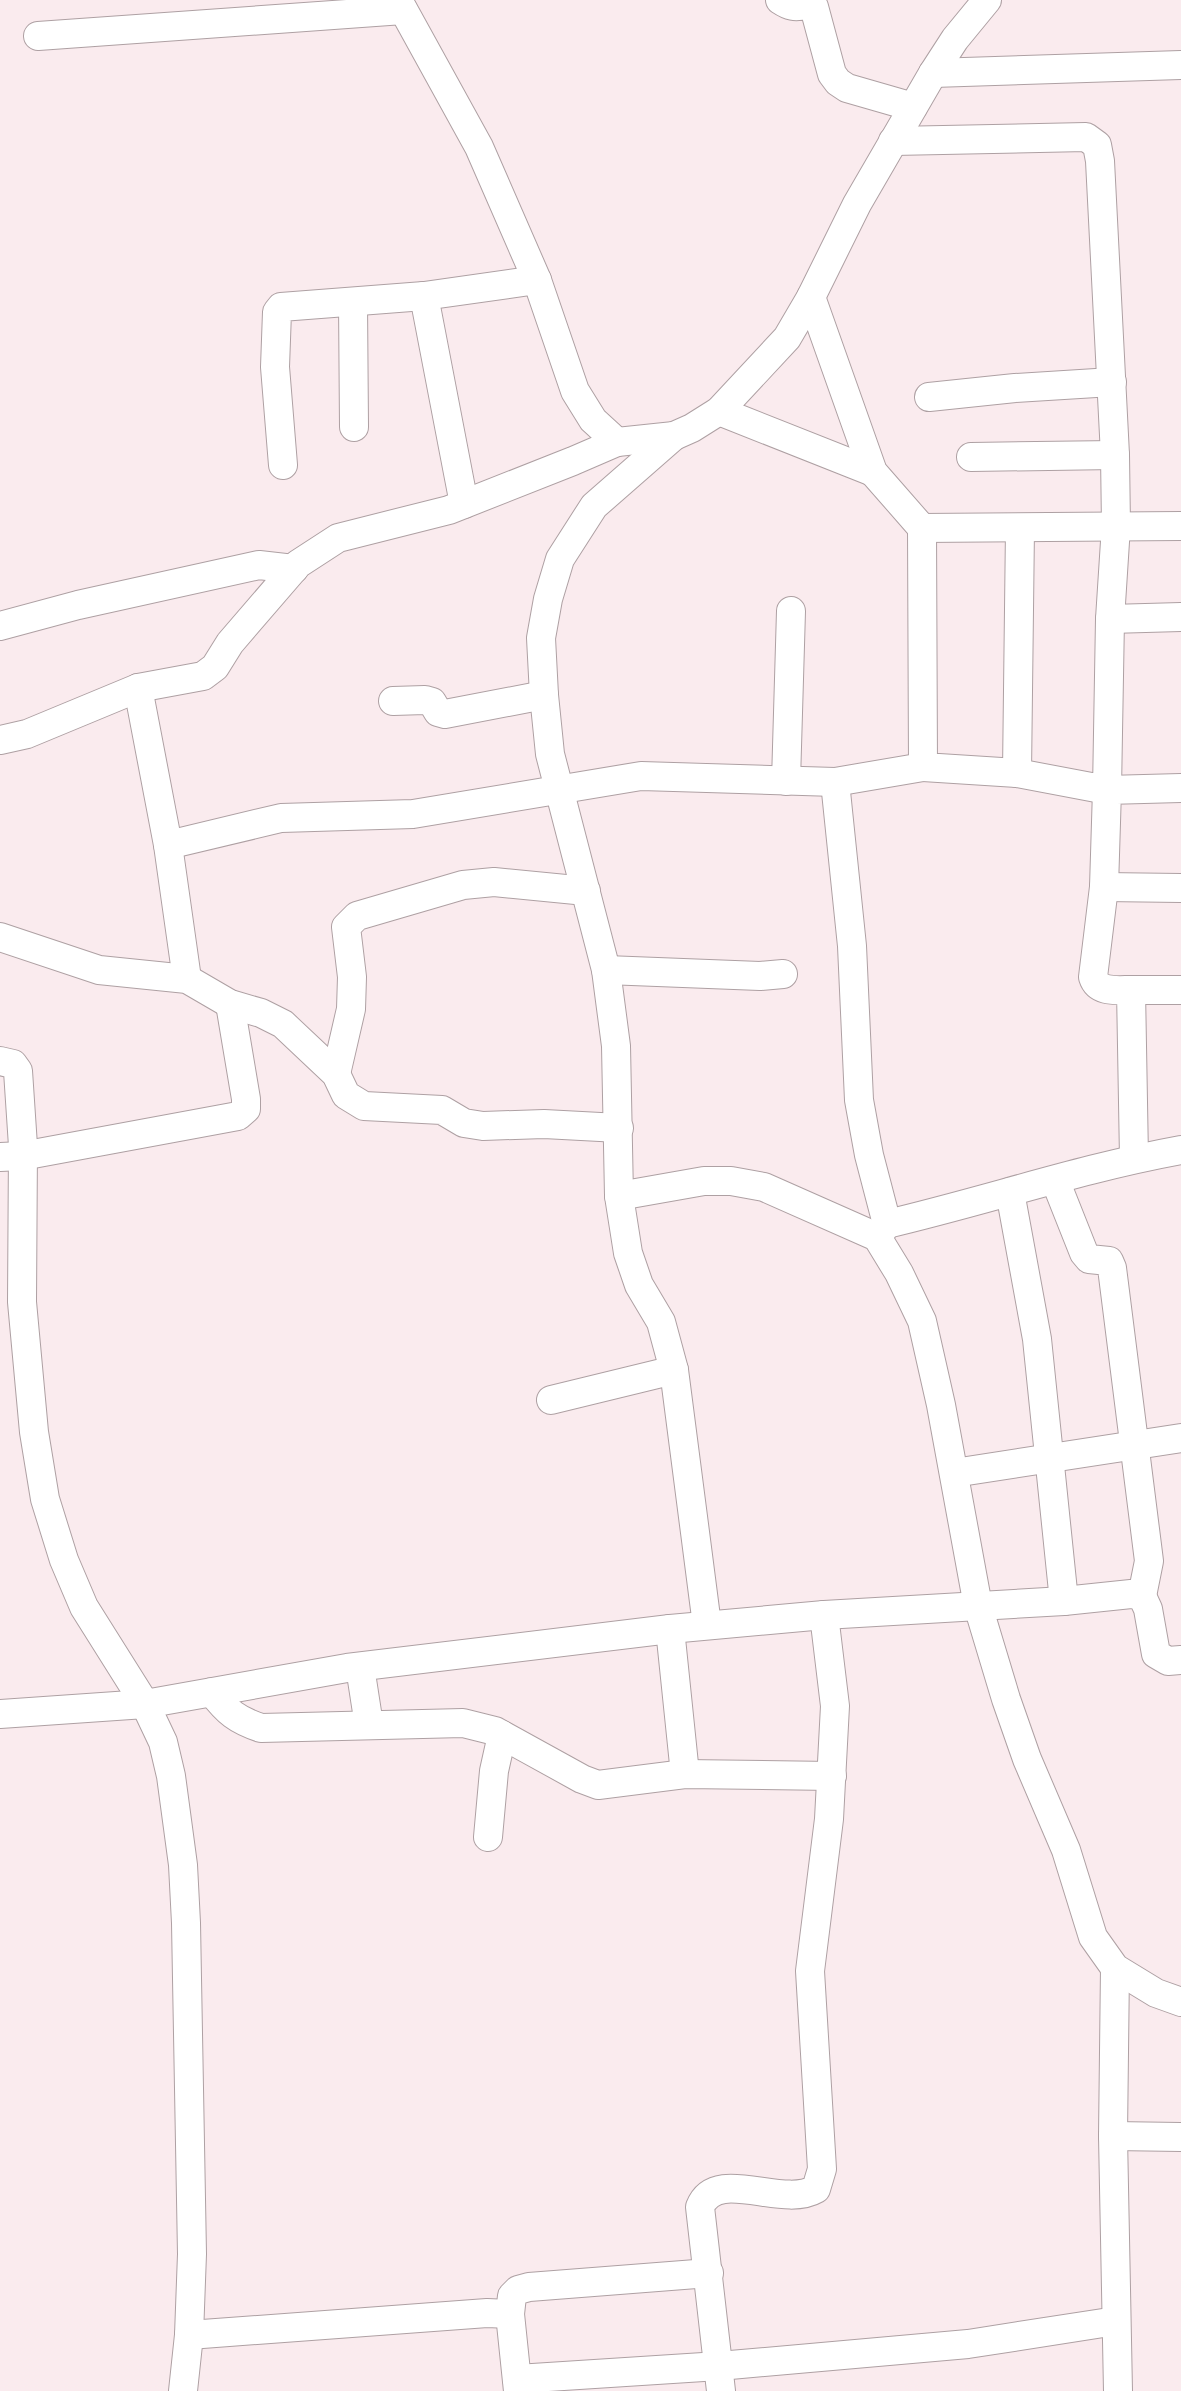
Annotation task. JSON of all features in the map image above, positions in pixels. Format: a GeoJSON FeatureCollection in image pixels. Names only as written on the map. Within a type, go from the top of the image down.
{"type":"FeatureCollection","features":[{"type":"Feature","properties":{"kind":"street"},"geometry":{"type":"LineString","coordinates":[[780,0],[797,8],[808,5],[814,7],[832,74],[838,82],[847,88],[913,107]]}},
{"type":"Feature","properties":{"kind":"street"},"geometry":{"type":"LineString","coordinates":[[707,1625],[674,1370],[661,1322],[639,1285],[628,1253],[619,1196],[616,1046],[606,970],[550,754],[541,638],[548,599],[560,558],[594,506],[674,436],[692,428],[719,411],[787,338],[811,297],[857,204],[933,73],[955,39],[987,0]]}},
{"type":"Feature","properties":{"kind":"street"},"geometry":{"type":"LineString","coordinates":[[38,36],[400,5],[479,147],[536,280],[575,391],[593,420],[617,442]]}},
{"type":"Feature","properties":{"kind":"street"},"geometry":{"type":"LineString","coordinates":[[933,73],[1181,65]]}},
{"type":"Feature","properties":{"kind":"street"},"geometry":{"type":"LineString","coordinates":[[893,141],[1086,136],[1097,146],[1112,382],[1116,526],[1110,619],[1104,887],[1094,977],[1096,984],[1102,989],[1181,990]]}},
{"type":"Feature","properties":{"kind":"street"},"geometry":{"type":"LineString","coordinates":[[283,466],[275,367],[277,312],[281,307],[424,296],[536,280]]}},
{"type":"Feature","properties":{"kind":"street"},"geometry":{"type":"LineString","coordinates":[[424,296],[464,504]]}},
{"type":"Feature","properties":{"kind":"street"},"geometry":{"type":"LineString","coordinates":[[811,297],[873,472],[922,528],[923,767]]}},
{"type":"Feature","properties":{"kind":"street"},"geometry":{"type":"LineString","coordinates":[[353,302],[354,427]]}},
{"type":"Feature","properties":{"kind":"street"},"geometry":{"type":"LineString","coordinates":[[929,397],[1015,388],[1112,382]]}},
{"type":"Feature","properties":{"kind":"street"},"geometry":{"type":"LineString","coordinates":[[719,411],[873,472]]}},
{"type":"Feature","properties":{"kind":"street"},"geometry":{"type":"LineString","coordinates":[[0,740],[27,734],[138,688],[203,676],[215,667],[230,643],[294,569],[338,538],[449,510],[617,442],[674,436]]}},
{"type":"Feature","properties":{"kind":"street"},"geometry":{"type":"LineString","coordinates":[[971,457],[1115,455]]}},
{"type":"Feature","properties":{"kind":"street"},"geometry":{"type":"LineString","coordinates":[[922,528],[1181,526]]}},
{"type":"Feature","properties":{"kind":"street"},"geometry":{"type":"LineString","coordinates":[[1017,773],[1020,528]]}},
{"type":"Feature","properties":{"kind":"street"},"geometry":{"type":"LineString","coordinates":[[0,626],[78,605],[259,566],[294,569]]}},
{"type":"Feature","properties":{"kind":"street"},"geometry":{"type":"LineString","coordinates":[[786,781],[791,611]]}},
{"type":"Feature","properties":{"kind":"street"},"geometry":{"type":"LineString","coordinates":[[1110,619],[1181,617]]}},
{"type":"Feature","properties":{"kind":"street"},"geometry":{"type":"LineString","coordinates":[[138,688],[168,845],[187,979]]}},
{"type":"Feature","properties":{"kind":"street"},"geometry":{"type":"LineString","coordinates":[[393,702],[425,700],[432,702],[438,712],[445,714],[544,695]]}},
{"type":"Feature","properties":{"kind":"street"},"geometry":{"type":"LineString","coordinates":[[168,845],[281,818],[413,814],[641,776],[834,782],[923,767],[1017,773],[1107,790],[1181,788]]}},
{"type":"Feature","properties":{"kind":"street"},"geometry":{"type":"LineString","coordinates":[[834,782],[852,946],[859,1100],[868,1155],[882,1230],[922,1321],[954,1473],[978,1606],[1006,1699],[1027,1759],[1066,1850],[1093,1936],[1115,1968],[1156,1993],[1181,2002]]}},
{"type":"Feature","properties":{"kind":"street"},"geometry":{"type":"LineString","coordinates":[[336,1074],[351,1009],[352,977],[346,927],[351,920],[357,916],[463,885],[494,882],[586,891]]}},
{"type":"Feature","properties":{"kind":"street"},"geometry":{"type":"LineString","coordinates":[[1104,887],[1181,888]]}},
{"type":"Feature","properties":{"kind":"street"},"geometry":{"type":"LineString","coordinates":[[0,937],[99,970],[187,979],[230,1004],[262,1013],[283,1024],[336,1074],[346,1094],[364,1106],[442,1110],[464,1123],[483,1126],[544,1124],[619,1128]]}},
{"type":"Feature","properties":{"kind":"street"},"geometry":{"type":"LineString","coordinates":[[606,970],[760,976],[783,974]]}},
{"type":"Feature","properties":{"kind":"street"},"geometry":{"type":"LineString","coordinates":[[1131,990],[1134,1158]]}},
{"type":"Feature","properties":{"kind":"street"},"geometry":{"type":"LineString","coordinates":[[11,1157],[238,1116],[246,1109],[246,1099],[230,1004]]}},
{"type":"Feature","properties":{"kind":"street"},"geometry":{"type":"LineString","coordinates":[[0,1060],[14,1064],[18,1071],[11,1157],[11,1298],[45,1499],[64,1560],[84,1607],[145,1704],[163,1742],[171,1776],[183,1864],[186,1933],[192,2244],[189,2335],[183,2391]]}},
{"type":"Feature","properties":{"kind":"street"},"geometry":{"type":"LineString","coordinates":[[619,1196],[704,1181],[731,1181],[764,1188],[882,1230],[1134,1158],[1181,1150]]}},
{"type":"Feature","properties":{"kind":"street"},"geometry":{"type":"LineString","coordinates":[[1055,1180],[1084,1254],[1089,1259],[1109,1261],[1112,1268],[1149,1561],[1142,1596],[1148,1609],[1156,1654],[1168,1661],[1181,1660]]}},
{"type":"Feature","properties":{"kind":"street"},"geometry":{"type":"LineString","coordinates":[[1010,1192],[1037,1339],[1064,1601]]}},
{"type":"Feature","properties":{"kind":"street"},"geometry":{"type":"LineString","coordinates":[[550,1400],[674,1370]]}},
{"type":"Feature","properties":{"kind":"street"},"geometry":{"type":"LineString","coordinates":[[954,1473],[1181,1438]]}},
{"type":"Feature","properties":{"kind":"street"},"geometry":{"type":"LineString","coordinates":[[24,1712],[145,1704],[360,1667],[707,1625],[824,1615],[1064,1601],[1131,1594],[1142,1596]]}},
{"type":"Feature","properties":{"kind":"street"},"geometry":{"type":"LineString","coordinates":[[720,2379],[700,2207],[703,2198],[712,2191],[724,2188],[798,2196],[816,2190],[822,2169],[810,1971],[823,1882],[832,1776],[835,1706],[824,1615]]}},
{"type":"Feature","properties":{"kind":"street"},"geometry":{"type":"LineString","coordinates":[[670,1629],[685,1774]]}},
{"type":"Feature","properties":{"kind":"street"},"geometry":{"type":"LineString","coordinates":[[360,1667],[369,1725]]}},
{"type":"Feature","properties":{"kind":"street"},"geometry":{"type":"LineString","coordinates":[[212,1692],[224,1708],[242,1722],[261,1728],[463,1722],[502,1735],[582,1779],[598,1784],[685,1774],[832,1776]]}},
{"type":"Feature","properties":{"kind":"street"},"geometry":{"type":"LineString","coordinates":[[488,1837],[494,1771],[502,1735]]}},
{"type":"Feature","properties":{"kind":"street"},"geometry":{"type":"LineString","coordinates":[[1115,1968],[1113,2136],[1118,2391]]}},
{"type":"Feature","properties":{"kind":"street"},"geometry":{"type":"LineString","coordinates":[[1113,2136],[1181,2137]]}},
{"type":"Feature","properties":{"kind":"street"},"geometry":{"type":"LineString","coordinates":[[709,2273],[529,2287],[518,2290],[512,2296],[510,2314],[518,2385],[720,2379],[1116,2321]]}},
{"type":"Feature","properties":{"kind":"street"},"geometry":{"type":"LineString","coordinates":[[189,2335],[478,2314],[510,2314]]}}]}
